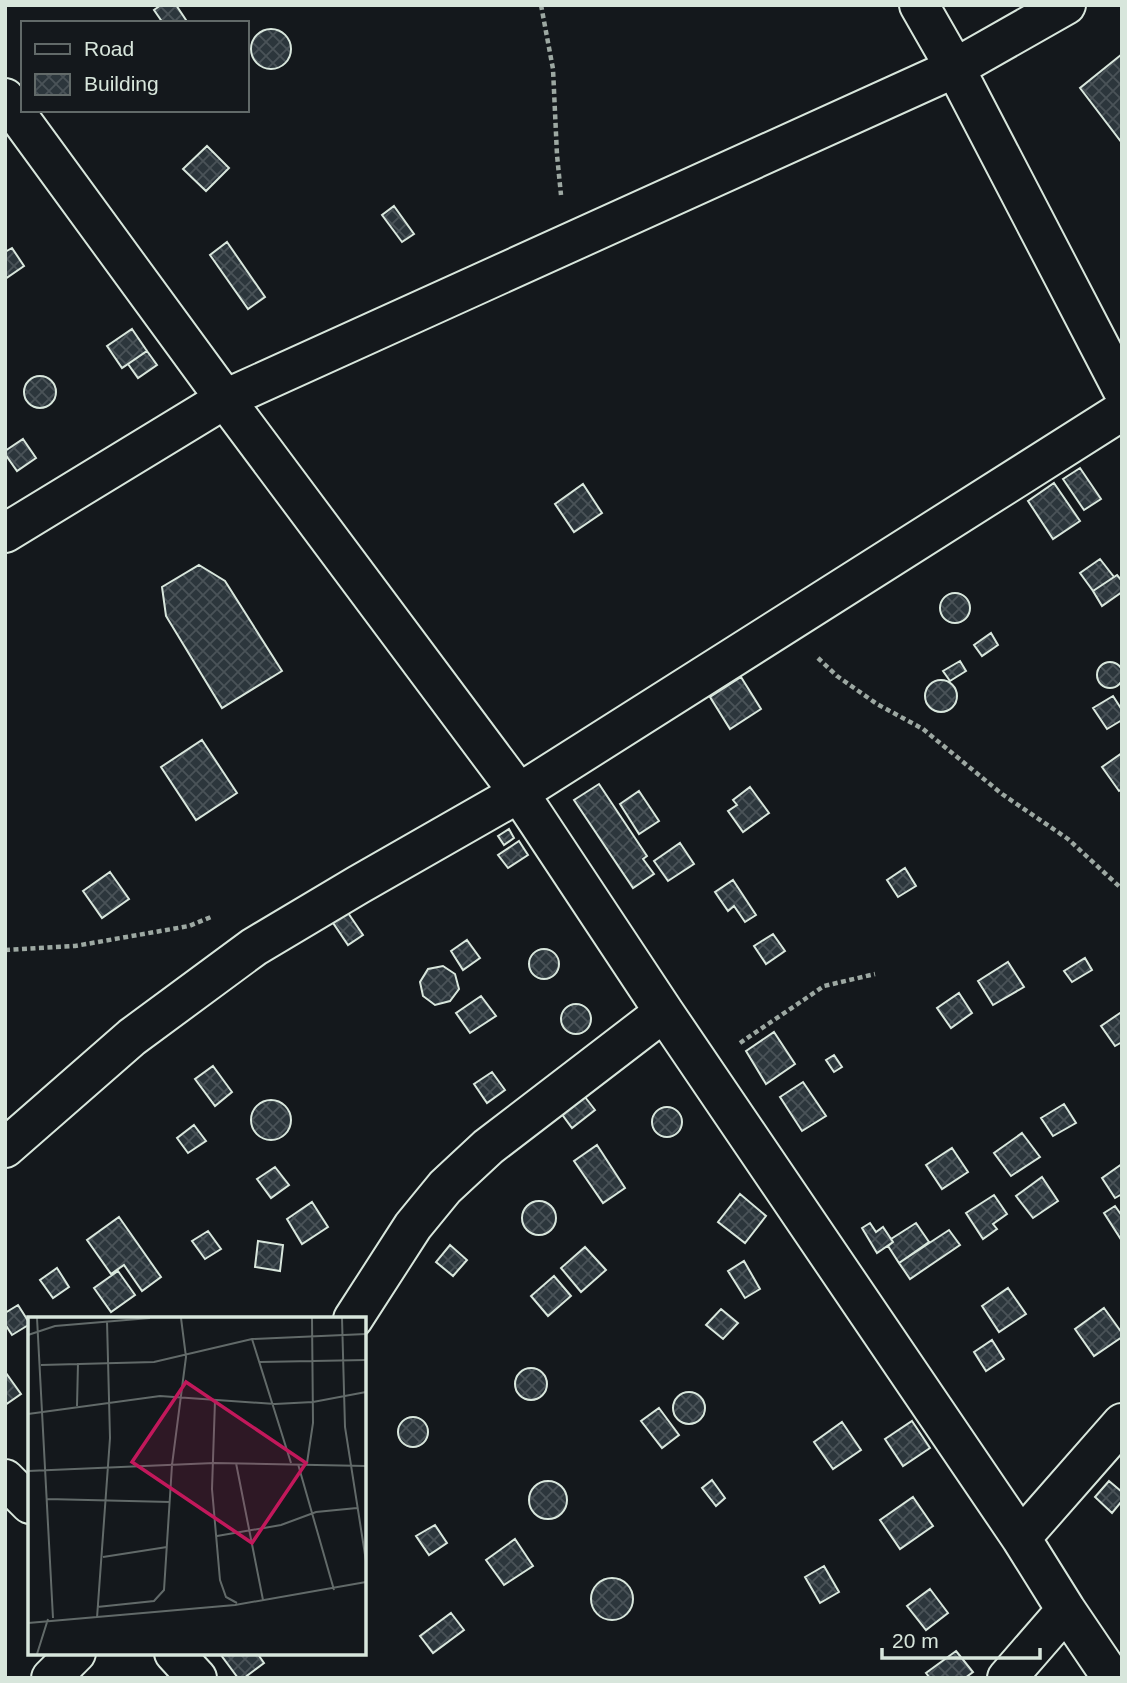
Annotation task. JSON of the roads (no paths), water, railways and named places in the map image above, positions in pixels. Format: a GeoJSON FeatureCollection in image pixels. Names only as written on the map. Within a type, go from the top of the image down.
{"type":"FeatureCollection","features":[{"type":"Feature","properties":{"kind":"street"},"geometry":{"type":"LineString","coordinates":[[919,5],[955,68],[1122,389]]}},
{"type":"Feature","properties":{"kind":"street"},"geometry":{"type":"LineString","coordinates":[[5,533],[225,398],[955,68],[1066,5]]}},
{"type":"Feature","properties":{"kind":"street"},"geometry":{"type":"LineString","coordinates":[[5,98],[519,793],[701,1069],[1021,1538],[1112,1678]]}},
{"type":"Feature","properties":{"kind":"street"},"geometry":{"type":"LineString","coordinates":[[5,1148],[132,1037],[254,947],[519,793],[1122,411]]}},
{"type":"Feature","properties":{"kind":"street"},"geometry":{"type":"LineString","coordinates":[[354,1317],[413,1226],[445,1187],[488,1147],[664,1012]]}},
{"type":"Feature","properties":{"kind":"street"},"geometry":{"type":"LineString","coordinates":[[1021,1538],[1122,1423]]}},
{"type":"Feature","properties":{"kind":"street"},"geometry":{"type":"LineString","coordinates":[[5,1479],[28,1502]]}},
{"type":"Feature","properties":{"kind":"street"},"geometry":{"type":"LineString","coordinates":[[1007,1678],[1066,1610]]}},
{"type":"Feature","properties":{"kind":"street"},"geometry":{"type":"LineString","coordinates":[[51,1678],[74,1655]]}},
{"type":"Feature","properties":{"kind":"street"},"geometry":{"type":"LineString","coordinates":[[176,1655],[197,1678]]}}]}
